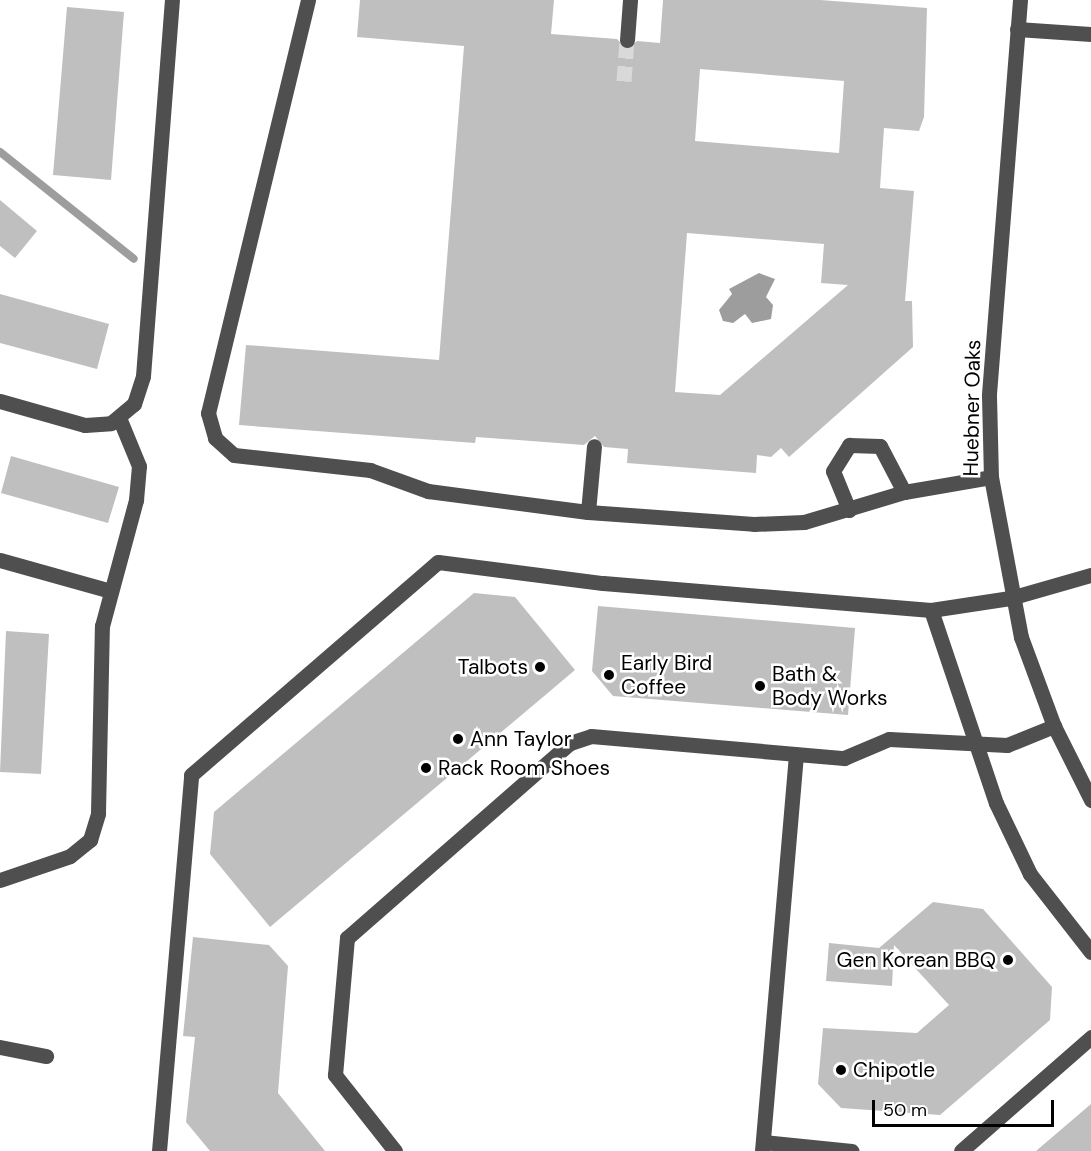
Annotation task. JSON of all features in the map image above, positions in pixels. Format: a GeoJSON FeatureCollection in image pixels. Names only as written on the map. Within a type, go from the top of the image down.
{"type":"FeatureCollection","features":[{"type":"Feature","properties":{"kind":"street"},"geometry":{"type":"LineString","coordinates":[[0,401],[85,425],[120,420],[134,404],[143,376],[172,0]]}},
{"type":"Feature","properties":{"kind":"street"},"geometry":{"type":"LineString","coordinates":[[308,0],[208,413],[215,438],[234,455],[370,470],[428,491],[588,512],[754,524],[804,522],[904,492],[991,477]]}},
{"type":"Feature","properties":{"kind":"street"},"geometry":{"type":"LineString","coordinates":[[627,40],[630,0]]}},
{"type":"Feature","properties":{"kind":"street","name":"Huebner Oaks"},"geometry":{"type":"LineString","coordinates":[[1020,0],[989,396],[991,477],[1010,598],[1054,726],[1091,800]]}},
{"type":"Feature","properties":{"kind":"street"},"geometry":{"type":"LineString","coordinates":[[1017,29],[1091,33]]}},
{"type":"Feature","properties":{"kind":"street"},"geometry":{"type":"LineString","coordinates":[[0,880],[70,856],[90,840],[98,813],[102,626],[139,466],[120,420]]}},
{"type":"Feature","properties":{"kind":"street"},"geometry":{"type":"LineString","coordinates":[[849,510],[833,471],[849,445],[880,446],[904,492]]}},
{"type":"Feature","properties":{"kind":"street"},"geometry":{"type":"LineString","coordinates":[[588,512],[594,446]]}},
{"type":"Feature","properties":{"kind":"street"},"geometry":{"type":"LineString","coordinates":[[0,560],[111,591]]}},
{"type":"Feature","properties":{"kind":"street"},"geometry":{"type":"LineString","coordinates":[[159,1151],[191,775],[438,562],[603,583],[931,610],[1010,598],[1091,575]]}},
{"type":"Feature","properties":{"kind":"street"},"geometry":{"type":"LineString","coordinates":[[931,610],[973,746],[1030,874],[1091,952]]}},
{"type":"Feature","properties":{"kind":"street"},"geometry":{"type":"LineString","coordinates":[[395,1151],[335,1075],[347,938],[570,743],[591,736],[844,758],[889,739],[973,746],[1007,745],[1054,726]]}},
{"type":"Feature","properties":{"kind":"street"},"geometry":{"type":"LineString","coordinates":[[796,754],[763,1146],[852,1151]]}},
{"type":"Feature","properties":{"kind":"street"},"geometry":{"type":"LineString","coordinates":[[961,1151],[1091,1037]]}},
{"type":"Feature","properties":{"kind":"street"},"geometry":{"type":"LineString","coordinates":[[0,1047],[46,1056]]}},
{"type":"Feature","properties":{"kind":"shaded area"},"geometry":{"type":"Polygon","coordinates":[[[759,273],[775,279],[766,297],[773,305],[771,319],[752,323],[745,314],[733,323],[723,321],[719,310],[732,294],[729,289],[759,273]]]}},
{"type":"Feature","properties":{"kind":"building"},"geometry":{"type":"Polygon","coordinates":[[[360,0],[554,0],[551,34],[617,39],[627,50],[637,41],[660,43],[663,0],[820,0],[927,8],[924,117],[919,131],[884,128],[880,188],[914,191],[905,301],[912,301],[913,347],[789,457],[781,448],[771,457],[757,455],[756,473],[627,463],[628,449],[604,447],[595,436],[584,445],[476,437],[475,443],[239,425],[246,345],[439,360],[464,46],[357,37],[360,0]],[[700,69],[695,141],[839,153],[844,81],[700,69]],[[687,233],[675,392],[720,395],[848,285],[821,283],[824,244],[687,233]]]}},
{"type":"Feature","properties":{"kind":"building"},"geometry":{"type":"Polygon","coordinates":[[[67,7],[124,12],[111,180],[53,175],[67,7]]]}},
{"type":"Feature","properties":{"kind":"building"},"geometry":{"type":"Polygon","coordinates":[[[0,200],[37,231],[15,258],[0,246],[0,200]]]}},
{"type":"Feature","properties":{"kind":"building"},"geometry":{"type":"Polygon","coordinates":[[[0,294],[109,324],[97,369],[0,343],[0,294]]]}},
{"type":"Feature","properties":{"kind":"building"},"geometry":{"type":"Polygon","coordinates":[[[11,456],[119,487],[108,523],[1,493],[11,456]]]}},
{"type":"Feature","properties":{"kind":"building"},"geometry":{"type":"Polygon","coordinates":[[[474,593],[515,597],[575,670],[270,927],[210,854],[214,812],[474,593]]]}},
{"type":"Feature","properties":{"kind":"building"},"geometry":{"type":"Polygon","coordinates":[[[598,606],[855,628],[848,715],[613,696],[592,671],[598,606]]]}},
{"type":"Feature","properties":{"kind":"building"},"geometry":{"type":"Polygon","coordinates":[[[6,631],[49,634],[41,774],[0,772],[6,631]]]}},
{"type":"Feature","properties":{"kind":"building"},"geometry":{"type":"Polygon","coordinates":[[[933,902],[983,909],[1052,987],[1050,1020],[940,1115],[841,1108],[818,1084],[823,1028],[917,1033],[949,1005],[894,945],[892,986],[826,981],[829,943],[879,948],[933,902]]]}},
{"type":"Feature","properties":{"kind":"building"},"geometry":{"type":"Polygon","coordinates":[[[193,937],[269,945],[288,966],[278,1093],[325,1151],[210,1151],[186,1122],[195,1037],[183,1036],[193,937]]]}},
{"type":"Feature","properties":{"kind":"building"},"geometry":{"type":"Polygon","coordinates":[[[1091,1104],[1091,1151],[1036,1151],[1091,1104]]]}},
{"type":"Feature","properties":{"kind":"waterway"},"geometry":{"type":"LineString","coordinates":[[0,152],[134,259]]}},
{"type":"Feature","properties":{"kind":"tunnel"},"geometry":{"type":"LineString","coordinates":[[624,81],[627,40]]}},
{"type":"Feature","properties":{"kind":"place","name":"Talbots"},"geometry":{"type":"Point","coordinates":[540,667]}},
{"type":"Feature","properties":{"kind":"place","name":"Early Bird Coffee"},"geometry":{"type":"Point","coordinates":[609,675]}},
{"type":"Feature","properties":{"kind":"place","name":"Bath & Body Works"},"geometry":{"type":"Point","coordinates":[760,686]}},
{"type":"Feature","properties":{"kind":"place","name":"Ann Taylor"},"geometry":{"type":"Point","coordinates":[458,739]}},
{"type":"Feature","properties":{"kind":"place","name":"Rack Room Shoes"},"geometry":{"type":"Point","coordinates":[426,768]}},
{"type":"Feature","properties":{"kind":"place","name":"Gen Korean BBQ"},"geometry":{"type":"Point","coordinates":[1008,960]}},
{"type":"Feature","properties":{"kind":"place","name":"Chipotle"},"geometry":{"type":"Point","coordinates":[841,1070]}}]}
